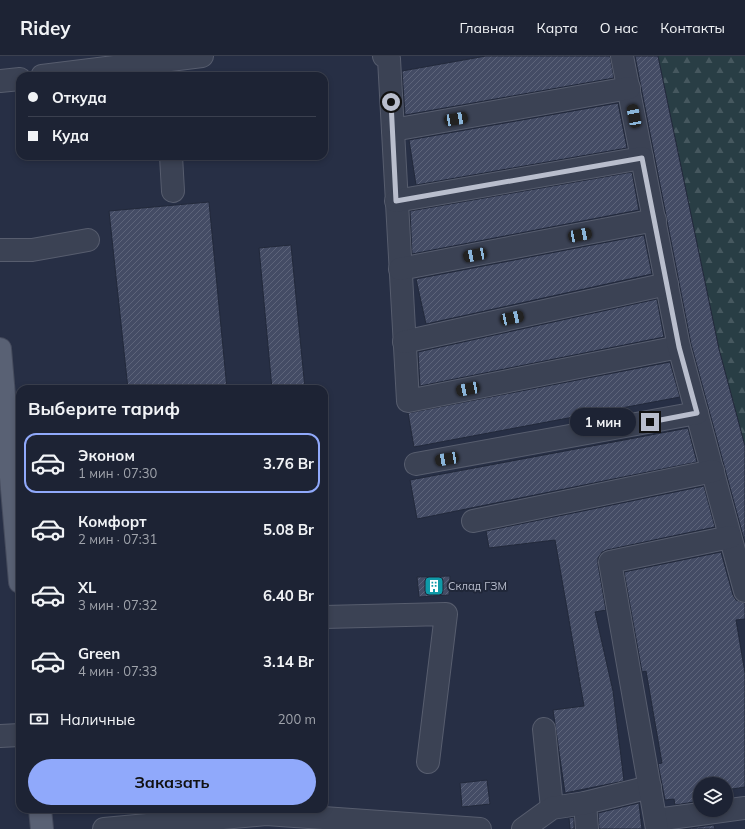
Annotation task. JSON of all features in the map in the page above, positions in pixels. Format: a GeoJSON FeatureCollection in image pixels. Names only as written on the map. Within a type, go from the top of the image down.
{"type":"FeatureCollection","features":[{"type":"Feature","properties":{"kind":"main road"},"geometry":{"type":"LineString","coordinates":[[0,349],[16,486]]}},
{"type":"Feature","properties":{"kind":"main road"},"geometry":{"type":"LineString","coordinates":[[40,813],[42,829]]}},
{"type":"Feature","properties":{"kind":"lane"},"geometry":{"type":"LineString","coordinates":[[81,72],[158,64],[202,56]]}},
{"type":"Feature","properties":{"kind":"lane"},"geometry":{"type":"LineString","coordinates":[[622,56],[679,347],[745,591]]}},
{"type":"Feature","properties":{"kind":"lane"},"geometry":{"type":"LineString","coordinates":[[393,57],[392,130],[408,401],[679,347]]}},
{"type":"Feature","properties":{"kind":"lane"},"geometry":{"type":"LineString","coordinates":[[0,81],[16,79]]}},
{"type":"Feature","properties":{"kind":"lane"},"geometry":{"type":"LineString","coordinates":[[392,130],[628,88]]}},
{"type":"Feature","properties":{"kind":"lane"},"geometry":{"type":"LineString","coordinates":[[396,201],[642,158]]}},
{"type":"Feature","properties":{"kind":"lane"},"geometry":{"type":"LineString","coordinates":[[171,160],[173,191]]}},
{"type":"Feature","properties":{"kind":"lane"},"geometry":{"type":"LineString","coordinates":[[400,270],[654,220]]}},
{"type":"Feature","properties":{"kind":"lane"},"geometry":{"type":"LineString","coordinates":[[0,250],[32,250],[88,240]]}},
{"type":"Feature","properties":{"kind":"lane"},"geometry":{"type":"LineString","coordinates":[[404,342],[667,284]]}},
{"type":"Feature","properties":{"kind":"lane"},"geometry":{"type":"LineString","coordinates":[[416,464],[697,413]]}},
{"type":"Feature","properties":{"kind":"lane"},"geometry":{"type":"LineString","coordinates":[[473,520],[713,471]]}},
{"type":"Feature","properties":{"kind":"lane"},"geometry":{"type":"LineString","coordinates":[[730,537],[610,562],[656,824],[724,820],[745,808]]}},
{"type":"Feature","properties":{"kind":"lane"},"geometry":{"type":"LineString","coordinates":[[328,617],[446,614],[428,762]]}},
{"type":"Feature","properties":{"kind":"lane"},"geometry":{"type":"LineString","coordinates":[[544,729],[552,808]]}},
{"type":"Feature","properties":{"kind":"lane"},"geometry":{"type":"LineString","coordinates":[[0,736],[16,735]]}},
{"type":"Feature","properties":{"kind":"lane"},"geometry":{"type":"LineString","coordinates":[[523,829],[552,808],[585,803],[650,787]]}},
{"type":"Feature","properties":{"kind":"lane"},"geometry":{"type":"LineString","coordinates":[[585,803],[587,829]]}},
{"type":"Feature","properties":{"kind":"lane"},"geometry":{"type":"LineString","coordinates":[[104,829],[266,822],[480,829]]}},
{"type":"Feature","properties":{"kind":"green space"},"geometry":{"type":"Polygon","coordinates":[[[658,56],[745,56],[745,446],[719,349],[658,56]]]}},
{"type":"Feature","properties":{"kind":"building"},"geometry":{"type":"Polygon","coordinates":[[[486,56],[610,56],[614,78],[405,115],[402,71],[486,56]]]}},
{"type":"Feature","properties":{"kind":"building"},"geometry":{"type":"Polygon","coordinates":[[[635,56],[658,56],[719,349],[745,446],[745,543],[691,344],[635,56]]]}},
{"type":"Feature","properties":{"kind":"building"},"geometry":{"type":"Polygon","coordinates":[[[618,103],[627,148],[416,185],[409,140],[618,103]]]}},
{"type":"Feature","properties":{"kind":"building"},"geometry":{"type":"Polygon","coordinates":[[[632,172],[639,210],[412,254],[410,211],[632,172]]]}},
{"type":"Feature","properties":{"kind":"building"},"geometry":{"type":"Polygon","coordinates":[[[209,202],[227,385],[128,385],[109,211],[209,202]]]}},
{"type":"Feature","properties":{"kind":"building"},"geometry":{"type":"Polygon","coordinates":[[[644,235],[652,274],[426,324],[416,279],[644,235]]]}},
{"type":"Feature","properties":{"kind":"building"},"geometry":{"type":"Polygon","coordinates":[[[291,245],[305,385],[272,385],[259,248],[291,245]]]}},
{"type":"Feature","properties":{"kind":"building"},"geometry":{"type":"Polygon","coordinates":[[[657,299],[664,337],[420,386],[418,352],[657,299]]]}},
{"type":"Feature","properties":{"kind":"building"},"geometry":{"type":"Polygon","coordinates":[[[670,362],[680,397],[414,447],[408,413],[670,362]]]}},
{"type":"Feature","properties":{"kind":"building"},"geometry":{"type":"Polygon","coordinates":[[[688,428],[697,462],[417,519],[410,480],[688,428]]]}},
{"type":"Feature","properties":{"kind":"building"},"geometry":{"type":"Polygon","coordinates":[[[704,486],[715,527],[607,550],[602,552],[598,558],[606,610],[595,612],[613,691],[624,781],[565,793],[553,710],[584,706],[555,540],[489,548],[486,531],[704,486]]]}},
{"type":"Feature","properties":{"kind":"building"},"geometry":{"type":"Polygon","coordinates":[[[721,552],[733,595],[736,600],[745,603],[745,619],[736,620],[745,673],[745,787],[733,789],[733,777],[693,777],[693,802],[675,805],[674,799],[665,800],[658,764],[662,763],[646,671],[642,672],[624,572],[721,552]]]}},
{"type":"Feature","properties":{"kind":"building","name":"Склад ГЗМ"},"geometry":{"type":"Polygon","coordinates":[[[450,576],[449,595],[419,597],[417,577],[450,576]]]}},
{"type":"Feature","properties":{"kind":"building"},"geometry":{"type":"Polygon","coordinates":[[[487,780],[490,804],[462,807],[460,783],[487,780]]]}},
{"type":"Feature","properties":{"kind":"building"},"geometry":{"type":"Polygon","coordinates":[[[639,803],[642,829],[599,829],[598,813],[639,803]]]}},
{"type":"Feature","properties":{"kind":"building"},"geometry":{"type":"Polygon","coordinates":[[[574,817],[574,829],[570,829],[569,818],[574,817]]]}},
{"type":"Feature","properties":{"kind":"building"},"geometry":{"type":"Polygon","coordinates":[[[714,825],[715,829],[683,829],[714,825]]]}},
{"type":"Feature","properties":{"kind":"place","name":"Склад ГЗМ"},"geometry":{"type":"Point","coordinates":[434,586]}},
{"type":"Feature","properties":{"kind":"route"},"geometry":{"type":"LineString","coordinates":[[391,102],[396,201],[642,158],[679,347],[697,413],[650,422]]}}]}
